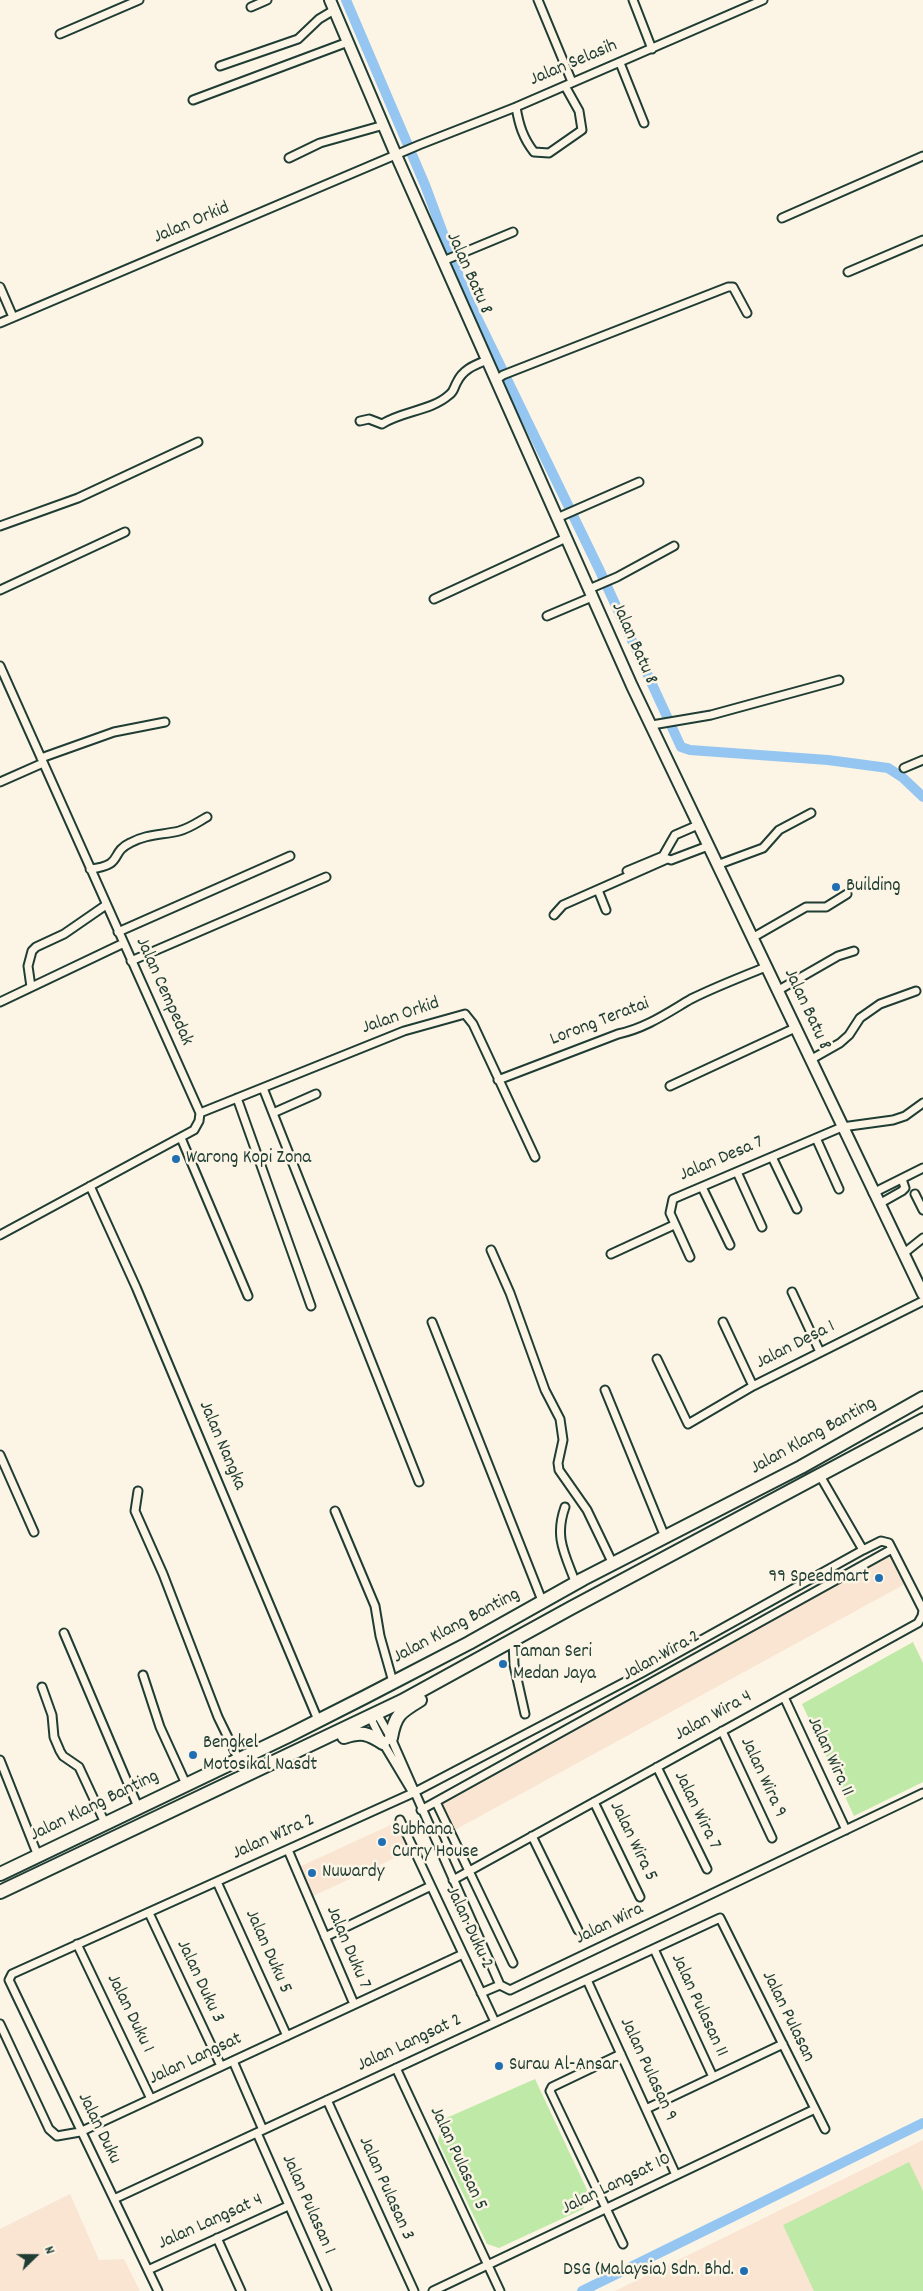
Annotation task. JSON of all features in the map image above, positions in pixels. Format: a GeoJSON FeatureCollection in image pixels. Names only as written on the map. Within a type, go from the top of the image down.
{"type":"FeatureCollection","features":[{"type":"Feature","properties":{"kind":"highway"},"geometry":{"type":"LineString","coordinates":[[850,1439],[923,1392]]}},
{"type":"Feature","properties":{"kind":"highway","name":"Jalan Klang Banting"},"geometry":{"type":"LineString","coordinates":[[0,1874],[238,1758],[288,1736],[469,1643],[613,1564],[801,1467],[923,1398]]}},
{"type":"Feature","properties":{"kind":"highway"},"geometry":{"type":"LineString","coordinates":[[865,1452],[891,1430],[923,1412]]}},
{"type":"Feature","properties":{"kind":"highway","name":"Jalan Klang Banting"},"geometry":{"type":"LineString","coordinates":[[0,1892],[375,1715],[923,1420]]}},
{"type":"Feature","properties":{"kind":"highway"},"geometry":{"type":"LineString","coordinates":[[288,1736],[359,1708],[368,1710],[375,1715],[380,1699],[469,1643]]}},
{"type":"Feature","properties":{"kind":"highway"},"geometry":{"type":"LineString","coordinates":[[274,1764],[358,1732],[370,1734],[387,1741],[394,1720],[400,1713],[451,1683],[493,1652]]}},
{"type":"Feature","properties":{"kind":"street"},"geometry":{"type":"LineString","coordinates":[[60,34],[139,0]]}},
{"type":"Feature","properties":{"kind":"street"},"geometry":{"type":"LineString","coordinates":[[251,7],[267,0]]}},
{"type":"Feature","properties":{"kind":"street"},"geometry":{"type":"LineString","coordinates":[[516,107],[519,127],[528,145],[534,152],[549,153],[582,130],[579,111],[538,0]]}},
{"type":"Feature","properties":{"kind":"street"},"geometry":{"type":"LineString","coordinates":[[633,0],[652,49]]}},
{"type":"Feature","properties":{"kind":"street","name":"Jalan Selasih"},"geometry":{"type":"LineString","coordinates":[[400,153],[516,107],[763,0]]}},
{"type":"Feature","properties":{"kind":"street"},"geometry":{"type":"LineString","coordinates":[[220,66],[298,39],[332,5]]}},
{"type":"Feature","properties":{"kind":"street","name":"Jalan Batu 8"},"geometry":{"type":"LineString","coordinates":[[332,5],[384,125],[400,153],[447,259],[487,360],[500,378],[562,516],[566,538],[593,591],[698,825],[923,1294]]}},
{"type":"Feature","properties":{"kind":"street"},"geometry":{"type":"LineString","coordinates":[[193,100],[348,42]]}},
{"type":"Feature","properties":{"kind":"street"},"geometry":{"type":"LineString","coordinates":[[620,63],[644,123]]}},
{"type":"Feature","properties":{"kind":"street"},"geometry":{"type":"LineString","coordinates":[[290,158],[320,144],[384,125]]}},
{"type":"Feature","properties":{"kind":"street","name":"Jalan Orkid"},"geometry":{"type":"LineString","coordinates":[[0,323],[400,153]]}},
{"type":"Feature","properties":{"kind":"street"},"geometry":{"type":"LineString","coordinates":[[782,218],[923,156]]}},
{"type":"Feature","properties":{"kind":"street"},"geometry":{"type":"LineString","coordinates":[[447,259],[513,232]]}},
{"type":"Feature","properties":{"kind":"street"},"geometry":{"type":"LineString","coordinates":[[848,272],[923,240]]}},
{"type":"Feature","properties":{"kind":"street"},"geometry":{"type":"LineString","coordinates":[[0,287],[13,317]]}},
{"type":"Feature","properties":{"kind":"street"},"geometry":{"type":"LineString","coordinates":[[500,378],[728,287],[733,287],[746,313]]}},
{"type":"Feature","properties":{"kind":"street"},"geometry":{"type":"LineString","coordinates":[[360,421],[369,419],[382,424],[391,418],[437,402],[450,395],[462,374],[487,360]]}},
{"type":"Feature","properties":{"kind":"street"},"geometry":{"type":"LineString","coordinates":[[0,526],[78,498],[198,442]]}},
{"type":"Feature","properties":{"kind":"street"},"geometry":{"type":"LineString","coordinates":[[562,516],[639,482]]}},
{"type":"Feature","properties":{"kind":"street"},"geometry":{"type":"LineString","coordinates":[[0,590],[125,532]]}},
{"type":"Feature","properties":{"kind":"street"},"geometry":{"type":"LineString","coordinates":[[434,599],[566,538]]}},
{"type":"Feature","properties":{"kind":"street"},"geometry":{"type":"LineString","coordinates":[[547,616],[674,546]]}},
{"type":"Feature","properties":{"kind":"street","name":"Jalan Cempedak"},"geometry":{"type":"LineString","coordinates":[[0,666],[200,1113]]}},
{"type":"Feature","properties":{"kind":"street"},"geometry":{"type":"LineString","coordinates":[[652,725],[682,721],[748,706],[772,697],[839,680]]}},
{"type":"Feature","properties":{"kind":"street"},"geometry":{"type":"LineString","coordinates":[[0,782],[42,760],[114,732],[165,722]]}},
{"type":"Feature","properties":{"kind":"street"},"geometry":{"type":"LineString","coordinates":[[904,768],[923,760]]}},
{"type":"Feature","properties":{"kind":"street"},"geometry":{"type":"LineString","coordinates":[[717,865],[763,848],[779,830],[811,813]]}},
{"type":"Feature","properties":{"kind":"street"},"geometry":{"type":"LineString","coordinates":[[90,869],[107,867],[113,863],[123,847],[130,843],[148,836],[190,828],[207,817]]}},
{"type":"Feature","properties":{"kind":"street"},"geometry":{"type":"LineString","coordinates":[[554,915],[563,905],[665,858],[675,835],[698,825]]}},
{"type":"Feature","properties":{"kind":"street"},"geometry":{"type":"LineString","coordinates":[[627,871],[665,858],[679,857],[708,846]]}},
{"type":"Feature","properties":{"kind":"street"},"geometry":{"type":"LineString","coordinates":[[118,932],[290,856]]}},
{"type":"Feature","properties":{"kind":"street"},"geometry":{"type":"LineString","coordinates":[[130,960],[326,877]]}},
{"type":"Feature","properties":{"kind":"street"},"geometry":{"type":"LineString","coordinates":[[598,890],[606,910]]}},
{"type":"Feature","properties":{"kind":"street"},"geometry":{"type":"LineString","coordinates":[[752,938],[806,907],[826,907],[848,894]]}},
{"type":"Feature","properties":{"kind":"street"},"geometry":{"type":"LineString","coordinates":[[31,988],[28,966],[32,951],[36,946],[64,934],[106,905]]}},
{"type":"Feature","properties":{"kind":"street"},"geometry":{"type":"LineString","coordinates":[[0,1002],[124,944]]}},
{"type":"Feature","properties":{"kind":"street"},"geometry":{"type":"LineString","coordinates":[[777,992],[838,956],[854,950]]}},
{"type":"Feature","properties":{"kind":"street","name":"Lorong Teratai"},"geometry":{"type":"LineString","coordinates":[[498,1080],[651,1023],[693,998],[766,967]]}},
{"type":"Feature","properties":{"kind":"street"},"geometry":{"type":"LineString","coordinates":[[810,1060],[845,1039],[860,1018],[880,1004],[916,991]]}},
{"type":"Feature","properties":{"kind":"street","name":"Jalan Orkid"},"geometry":{"type":"LineString","coordinates":[[200,1113],[404,1031],[461,1014],[467,1016],[473,1024],[536,1157]]}},
{"type":"Feature","properties":{"kind":"street"},"geometry":{"type":"LineString","coordinates":[[670,1086],[795,1028]]}},
{"type":"Feature","properties":{"kind":"street"},"geometry":{"type":"LineString","coordinates":[[264,1088],[419,1482]]}},
{"type":"Feature","properties":{"kind":"street"},"geometry":{"type":"LineString","coordinates":[[273,1113],[316,1094]]}},
{"type":"Feature","properties":{"kind":"street"},"geometry":{"type":"LineString","coordinates":[[237,1098],[311,1306]]}},
{"type":"Feature","properties":{"kind":"street","name":"Jalan Desa 7"},"geometry":{"type":"LineString","coordinates":[[690,1257],[670,1213],[673,1199],[842,1127],[893,1120],[906,1116],[923,1103]]}},
{"type":"Feature","properties":{"kind":"street"},"geometry":{"type":"LineString","coordinates":[[0,1235],[182,1138],[198,1126],[200,1113]]}},
{"type":"Feature","properties":{"kind":"street"},"geometry":{"type":"LineString","coordinates":[[182,1138],[248,1296]]}},
{"type":"Feature","properties":{"kind":"street"},"geometry":{"type":"LineString","coordinates":[[816,1138],[839,1189]]}},
{"type":"Feature","properties":{"kind":"street"},"geometry":{"type":"LineString","coordinates":[[772,1157],[796,1209]]}},
{"type":"Feature","properties":{"kind":"street"},"geometry":{"type":"LineString","coordinates":[[874,1193],[923,1168]]}},
{"type":"Feature","properties":{"kind":"street"},"geometry":{"type":"LineString","coordinates":[[737,1172],[762,1227]]}},
{"type":"Feature","properties":{"kind":"street"},"geometry":{"type":"LineString","coordinates":[[879,1204],[902,1192],[904,1188],[902,1179]]}},
{"type":"Feature","properties":{"kind":"street","name":"Jalan Nangka"},"geometry":{"type":"LineString","coordinates":[[90,1186],[140,1296],[318,1720]]}},
{"type":"Feature","properties":{"kind":"street"},"geometry":{"type":"LineString","coordinates":[[702,1187],[730,1245]]}},
{"type":"Feature","properties":{"kind":"street"},"geometry":{"type":"LineString","coordinates":[[915,1194],[923,1210]]}},
{"type":"Feature","properties":{"kind":"street"},"geometry":{"type":"LineString","coordinates":[[611,1254],[674,1225]]}},
{"type":"Feature","properties":{"kind":"street"},"geometry":{"type":"LineString","coordinates":[[903,1254],[923,1238]]}},
{"type":"Feature","properties":{"kind":"street"},"geometry":{"type":"LineString","coordinates":[[491,1250],[510,1293],[545,1390],[560,1418],[563,1440],[558,1463],[559,1470],[587,1510],[613,1564]]}},
{"type":"Feature","properties":{"kind":"street"},"geometry":{"type":"LineString","coordinates":[[792,1292],[820,1352]]}},
{"type":"Feature","properties":{"kind":"street","name":"Jalan Desa 1"},"geometry":{"type":"LineString","coordinates":[[657,1359],[688,1424],[753,1386],[923,1301]]}},
{"type":"Feature","properties":{"kind":"street"},"geometry":{"type":"LineString","coordinates":[[432,1322],[543,1603]]}},
{"type":"Feature","properties":{"kind":"street"},"geometry":{"type":"LineString","coordinates":[[722,1322],[753,1386]]}},
{"type":"Feature","properties":{"kind":"street"},"geometry":{"type":"LineString","coordinates":[[605,1390],[665,1537]]}},
{"type":"Feature","properties":{"kind":"street"},"geometry":{"type":"LineString","coordinates":[[0,1455],[34,1532]]}},
{"type":"Feature","properties":{"kind":"street"},"geometry":{"type":"LineString","coordinates":[[820,1474],[863,1550]]}},
{"type":"Feature","properties":{"kind":"street"},"geometry":{"type":"LineString","coordinates":[[138,1491],[135,1511],[166,1582],[218,1717],[238,1758]]}},
{"type":"Feature","properties":{"kind":"street"},"geometry":{"type":"LineString","coordinates":[[565,1506],[560,1522],[559,1537],[576,1584]]}},
{"type":"Feature","properties":{"kind":"street"},"geometry":{"type":"LineString","coordinates":[[335,1511],[375,1606],[380,1636],[393,1682]]}},
{"type":"Feature","properties":{"kind":"street"},"geometry":{"type":"LineString","coordinates":[[414,1794],[640,1674],[863,1550],[881,1541],[889,1544],[892,1549]]}},
{"type":"Feature","properties":{"kind":"street","name":"Jalan Wira 4"},"geometry":{"type":"LineString","coordinates":[[454,1880],[784,1697],[920,1619],[923,1610],[892,1549]]}},
{"type":"Feature","properties":{"kind":"street","name":"Jalan Wira 2"},"geometry":{"type":"LineString","coordinates":[[421,1810],[892,1549]]}},
{"type":"Feature","properties":{"kind":"street"},"geometry":{"type":"LineString","coordinates":[[64,1633],[138,1807]]}},
{"type":"Feature","properties":{"kind":"street"},"geometry":{"type":"LineString","coordinates":[[513,1641],[514,1665],[524,1714]]}},
{"type":"Feature","properties":{"kind":"street"},"geometry":{"type":"LineString","coordinates":[[143,1675],[160,1727],[186,1784]]}},
{"type":"Feature","properties":{"kind":"street"},"geometry":{"type":"LineString","coordinates":[[42,1688],[52,1715],[54,1737],[60,1751],[63,1756],[79,1767],[105,1823]]}},
{"type":"Feature","properties":{"kind":"street","name":"Jalan Wira 11"},"geometry":{"type":"LineString","coordinates":[[784,1697],[846,1830]]}},
{"type":"Feature","properties":{"kind":"street"},"geometry":{"type":"LineString","coordinates":[[375,1715],[379,1717],[387,1741],[454,1880],[500,1984],[481,1993]]}},
{"type":"Feature","properties":{"kind":"street","name":"Jalan Wira 9"},"geometry":{"type":"LineString","coordinates":[[722,1731],[772,1838]]}},
{"type":"Feature","properties":{"kind":"street"},"geometry":{"type":"LineString","coordinates":[[0,1760],[38,1856]]}},
{"type":"Feature","properties":{"kind":"street","name":"Jalan Wira 7"},"geometry":{"type":"LineString","coordinates":[[657,1767],[707,1869]]}},
{"type":"Feature","properties":{"kind":"street","name":"Jalan Wira"},"geometry":{"type":"LineString","coordinates":[[500,1984],[510,1990],[516,1988],[923,1793]]}},
{"type":"Feature","properties":{"kind":"street","name":"Jalan WIra 2"},"geometry":{"type":"LineString","coordinates":[[148,1913],[414,1794]]}},
{"type":"Feature","properties":{"kind":"street"},"geometry":{"type":"LineString","coordinates":[[436,1802],[513,1963]]}},
{"type":"Feature","properties":{"kind":"street","name":"Jalan Wira 5"},"geometry":{"type":"LineString","coordinates":[[594,1802],[640,1897]]}},
{"type":"Feature","properties":{"kind":"street","name":"Jalan Duku 2"},"geometry":{"type":"LineString","coordinates":[[400,1820],[495,2022]]}},
{"type":"Feature","properties":{"kind":"street"},"geometry":{"type":"LineString","coordinates":[[532,1836],[578,1930]]}},
{"type":"Feature","properties":{"kind":"street","name":"Jalan Duku 7"},"geometry":{"type":"LineString","coordinates":[[288,1850],[354,2004]]}},
{"type":"Feature","properties":{"kind":"street","name":"Jalan Duku 5"},"geometry":{"type":"LineString","coordinates":[[217,1882],[286,2036]]}},
{"type":"Feature","properties":{"kind":"street"},"geometry":{"type":"LineString","coordinates":[[325,1937],[431,1886]]}},
{"type":"Feature","properties":{"kind":"street"},"geometry":{"type":"LineString","coordinates":[[77,1944],[148,1913]]}},
{"type":"Feature","properties":{"kind":"street","name":"Jalan Duku 3"},"geometry":{"type":"LineString","coordinates":[[148,1913],[221,2066]]}},
{"type":"Feature","properties":{"kind":"street","name":"Jalan Langsat 2"},"geometry":{"type":"LineString","coordinates":[[114,2199],[720,1918]]}},
{"type":"Feature","properties":{"kind":"street","name":"Jalan Pulasan"},"geometry":{"type":"LineString","coordinates":[[720,1918],[825,2129]]}},
{"type":"Feature","properties":{"kind":"street","name":"Jalan Duku"},"geometry":{"type":"LineString","coordinates":[[77,1944],[12,1974],[9,1980],[80,2132],[158,2291]]}},
{"type":"Feature","properties":{"kind":"street","name":"Jalan Duku 1"},"geometry":{"type":"LineString","coordinates":[[77,1944],[151,2099]]}},
{"type":"Feature","properties":{"kind":"street","name":"Jalan Pulasan 11"},"geometry":{"type":"LineString","coordinates":[[654,1949],[713,2077]]}},
{"type":"Feature","properties":{"kind":"street","name":"Jalan Langsat"},"geometry":{"type":"LineString","coordinates":[[0,2024],[53,2135],[68,2135],[80,2132],[462,1954]]}},
{"type":"Feature","properties":{"kind":"street","name":"Jalan Pulasan 9"},"geometry":{"type":"LineString","coordinates":[[587,1980],[676,2175]]}},
{"type":"Feature","properties":{"kind":"street"},"geometry":{"type":"LineString","coordinates":[[646,2109],[782,2044]]}},
{"type":"Feature","properties":{"kind":"street"},"geometry":{"type":"LineString","coordinates":[[621,2054],[552,2087],[550,2091],[624,2244]]}},
{"type":"Feature","properties":{"kind":"street","name":"Jalan Pulasan 1"},"geometry":{"type":"LineString","coordinates":[[233,2061],[288,2206],[328,2291]]}},
{"type":"Feature","properties":{"kind":"street","name":"Jalan Pulasan 5"},"geometry":{"type":"LineString","coordinates":[[396,2068],[500,2291]]}},
{"type":"Feature","properties":{"kind":"street","name":"Jalan Pulasan 3"},"geometry":{"type":"LineString","coordinates":[[327,2100],[414,2291]]}},
{"type":"Feature","properties":{"kind":"street","name":"Jalan Langsat 10"},"geometry":{"type":"LineString","coordinates":[[433,2291],[815,2109]]}},
{"type":"Feature","properties":{"kind":"street","name":"Jalan Langsat 4"},"geometry":{"type":"LineString","coordinates":[[148,2270],[288,2206]]}},
{"type":"Feature","properties":{"kind":"street"},"geometry":{"type":"LineString","coordinates":[[218,2238],[241,2291]]}},
{"type":"Feature","properties":{"kind":"shaded area"},"geometry":{"type":"Polygon","coordinates":[[[890,1553],[905,1584],[453,1831],[440,1803],[890,1553]]]}},
{"type":"Feature","properties":{"kind":"shaded area"},"geometry":{"type":"Polygon","coordinates":[[[397,1822],[410,1851],[311,1897],[299,1867],[397,1822]]]}},
{"type":"Feature","properties":{"kind":"shaded area"},"geometry":{"type":"Polygon","coordinates":[[[923,2140],[923,2291],[615,2291],[923,2140]]]}},
{"type":"Feature","properties":{"kind":"shaded area"},"geometry":{"type":"Polygon","coordinates":[[[70,2194],[99,2260],[124,2259],[140,2291],[0,2291],[0,2229],[70,2194]]]}},
{"type":"Feature","properties":{"kind":"green space"},"geometry":{"type":"Polygon","coordinates":[[[913,1642],[923,1663],[923,1782],[854,1816],[802,1704],[913,1642]]]}},
{"type":"Feature","properties":{"kind":"green space"},"geometry":{"type":"Polygon","coordinates":[[[535,2079],[589,2194],[583,2209],[499,2248],[487,2244],[438,2141],[444,2119],[535,2079]]]}},
{"type":"Feature","properties":{"kind":"green space"},"geometry":{"type":"Polygon","coordinates":[[[909,2162],[923,2191],[923,2291],[814,2291],[783,2225],[909,2162]]]}},
{"type":"Feature","properties":{"kind":"waterway"},"geometry":{"type":"LineString","coordinates":[[346,0],[425,185],[466,295],[599,569],[681,747],[690,750],[828,760],[888,768],[902,777],[923,797]]}},
{"type":"Feature","properties":{"kind":"waterway"},"geometry":{"type":"LineString","coordinates":[[582,2291],[923,2123]]}},
{"type":"Feature","properties":{"kind":"place","name":"Building"},"geometry":{"type":"Point","coordinates":[836,887]}},
{"type":"Feature","properties":{"kind":"place","name":"Warong Kopi Zona"},"geometry":{"type":"Point","coordinates":[176,1159]}},
{"type":"Feature","properties":{"kind":"place","name":"99 Speedmart"},"geometry":{"type":"Point","coordinates":[879,1578]}},
{"type":"Feature","properties":{"kind":"place","name":"Taman Seri Medan Jaya"},"geometry":{"type":"Point","coordinates":[503,1664]}},
{"type":"Feature","properties":{"kind":"place","name":"Bengkel Motosikal Nasdt"},"geometry":{"type":"Point","coordinates":[193,1755]}},
{"type":"Feature","properties":{"kind":"place","name":"Subhana Curry House"},"geometry":{"type":"Point","coordinates":[382,1842]}},
{"type":"Feature","properties":{"kind":"place","name":"Nuwardy"},"geometry":{"type":"Point","coordinates":[312,1873]}},
{"type":"Feature","properties":{"kind":"place","name":"Surau Al-Ansar"},"geometry":{"type":"Point","coordinates":[499,2066]}},
{"type":"Feature","properties":{"kind":"place","name":"DSG (Malaysia) Sdn. Bhd."},"geometry":{"type":"Point","coordinates":[744,2271]}}]}
